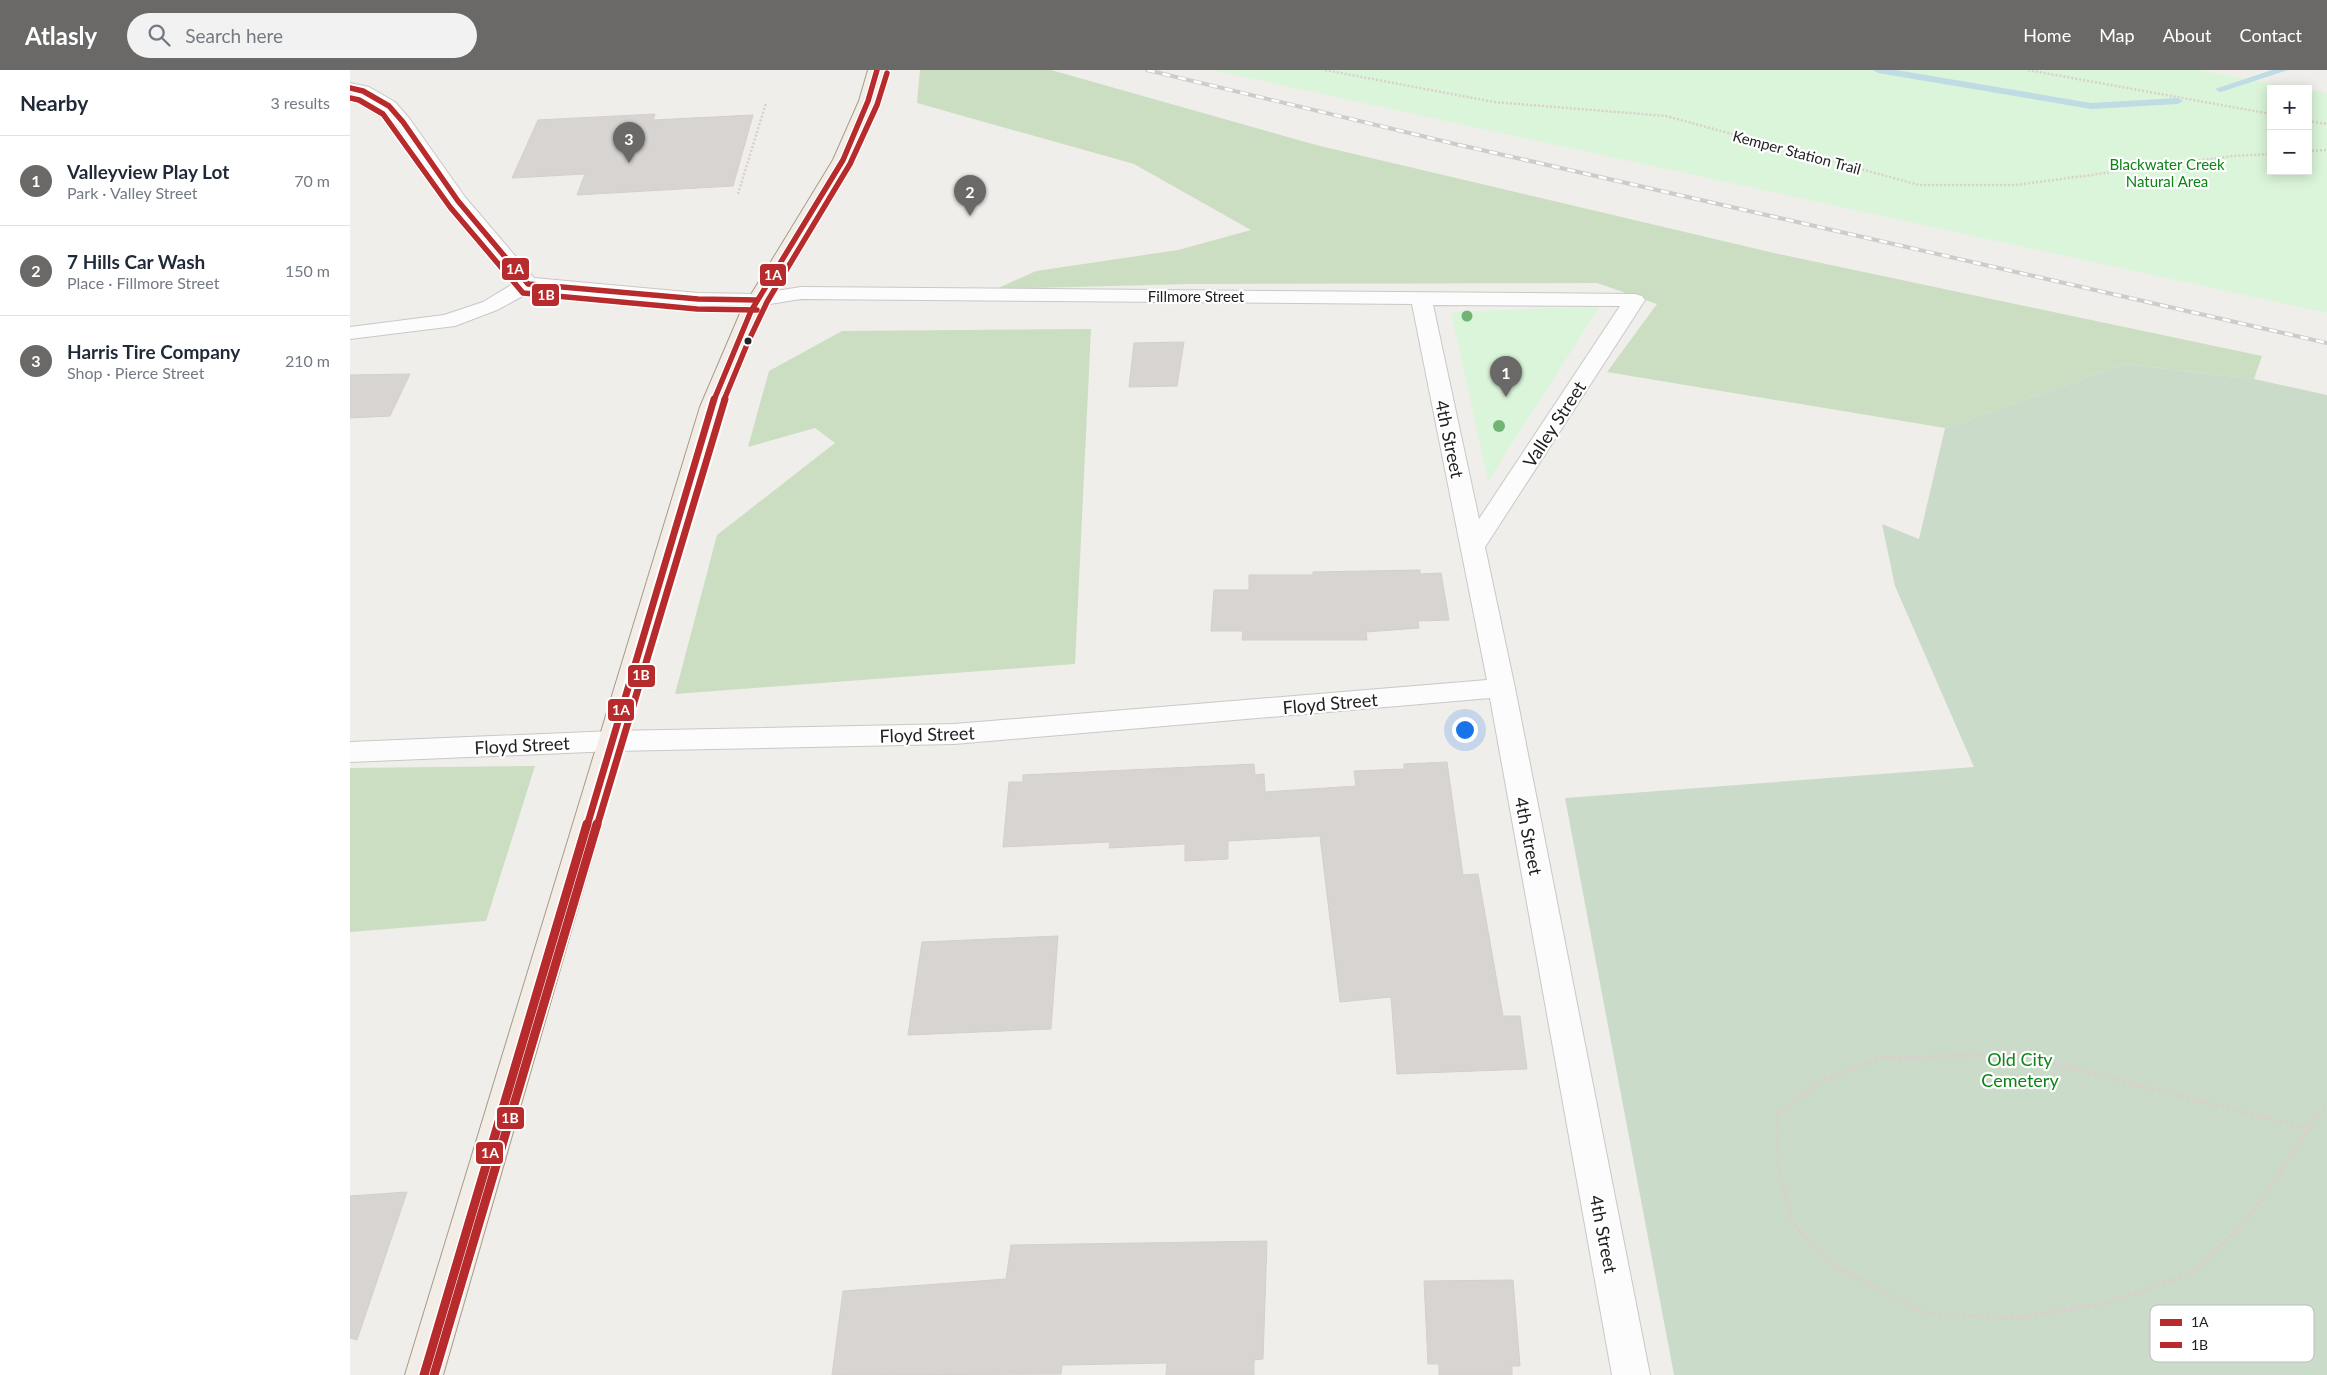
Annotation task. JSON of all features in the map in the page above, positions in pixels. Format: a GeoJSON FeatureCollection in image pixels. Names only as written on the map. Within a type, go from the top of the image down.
{"type":"FeatureCollection","features":[{"type":"Feature","properties":{"kind":"main road"},"geometry":{"type":"LineString","coordinates":[[424,1375],[614,741],[711,407],[757,300],[846,154],[862,121],[876,73]]}},
{"type":"Feature","properties":{"kind":"street"},"geometry":{"type":"LineString","coordinates":[[350,88],[362,91],[389,106],[403,122],[458,201],[528,284],[490,306],[447,320],[350,333]]}},
{"type":"Feature","properties":{"kind":"street","name":"Fillmore Street"},"geometry":{"type":"LineString","coordinates":[[528,284],[698,299],[757,300],[801,293],[1635,300]]}},
{"type":"Feature","properties":{"kind":"street","name":"4th Street"},"geometry":{"type":"LineString","coordinates":[[1421,298],[1502,688],[1630,1375]]}},
{"type":"Feature","properties":{"kind":"street","name":"Valley Street"},"geometry":{"type":"LineString","coordinates":[[1472,548],[1635,300]]}},
{"type":"Feature","properties":{"kind":"street","name":"Floyd Street"},"geometry":{"type":"LineString","coordinates":[[350,752],[614,741],[954,734],[1502,688]]}},
{"type":"Feature","properties":{"kind":"path","name":"Kemper Station Trail"},"geometry":{"type":"LineString","coordinates":[[1325,70],[1494,102],[1666,116],[1788,151],[1920,185],[2016,184],[2233,156],[2267,154]]}},
{"type":"Feature","properties":{"kind":"path"},"geometry":{"type":"LineString","coordinates":[[2028,70],[2267,113]]}},
{"type":"Feature","properties":{"kind":"path"},"geometry":{"type":"LineString","coordinates":[[738,194],[766,103]]}},
{"type":"Feature","properties":{"kind":"path"},"geometry":{"type":"LineString","coordinates":[[2312,122],[2327,124]]}},
{"type":"Feature","properties":{"kind":"path"},"geometry":{"type":"LineString","coordinates":[[2312,151],[2327,150]]}},
{"type":"Feature","properties":{"kind":"path"},"geometry":{"type":"LineString","coordinates":[[2309,1129],[2018,1054],[1882,1058],[1821,1080],[1777,1115],[1778,1166],[1792,1222],[1831,1264],[1927,1314],[2016,1318],[2102,1304],[2193,1274],[2249,1218],[2309,1129],[2315,1116],[2327,1106]]}},
{"type":"Feature","properties":{"kind":"green space"},"geometry":{"type":"Polygon","coordinates":[[[920,70],[1051,70],[1316,145],[1774,253],[2262,356],[2254,379],[2124,364],[1945,428],[1607,372],[1657,304],[1597,283],[1189,284],[996,289],[1036,271],[1178,250],[1251,230],[1134,164],[917,103],[920,70]]]}},
{"type":"Feature","properties":{"kind":"green space","name":"Blackwater Creek Natural Area"},"geometry":{"type":"Polygon","coordinates":[[[1212,70],[2198,70],[2280,85],[2267,85],[2267,175],[2312,175],[2312,91],[2327,93],[2327,313],[1212,70]]]}},
{"type":"Feature","properties":{"kind":"green space"},"geometry":{"type":"Polygon","coordinates":[[[1600,306],[1488,481],[1451,312],[1600,306]]]}},
{"type":"Feature","properties":{"kind":"green space"},"geometry":{"type":"Polygon","coordinates":[[[1091,329],[1075,664],[675,694],[717,535],[835,443],[815,428],[748,447],[769,371],[842,331],[1091,329]]]}},
{"type":"Feature","properties":{"kind":"green space","name":"Old City Cemetery"},"geometry":{"type":"Polygon","coordinates":[[[2124,364],[2254,379],[2327,395],[2327,1375],[1674,1375],[1565,798],[1974,767],[1895,586],[1882,524],[1919,539],[1945,428],[2124,364]]]}},
{"type":"Feature","properties":{"kind":"green space"},"geometry":{"type":"Polygon","coordinates":[[[535,766],[486,921],[350,932],[350,768],[535,766]]]}},
{"type":"Feature","properties":{"kind":"building"},"geometry":{"type":"Polygon","coordinates":[[[655,114],[653,120],[753,115],[733,186],[577,195],[585,174],[512,178],[538,120],[655,114]]]}},
{"type":"Feature","properties":{"kind":"building"},"geometry":{"type":"Polygon","coordinates":[[[1184,342],[1177,386],[1129,387],[1134,343],[1184,342]]]}},
{"type":"Feature","properties":{"kind":"building"},"geometry":{"type":"Polygon","coordinates":[[[410,374],[390,416],[350,418],[350,375],[410,374]]]}},
{"type":"Feature","properties":{"kind":"building"},"geometry":{"type":"Polygon","coordinates":[[[1420,570],[1420,574],[1441,573],[1449,620],[1418,621],[1419,628],[1366,632],[1367,640],[1242,640],[1243,631],[1211,631],[1214,590],[1249,590],[1249,575],[1313,575],[1313,572],[1420,570]]]}},
{"type":"Feature","properties":{"kind":"building"},"geometry":{"type":"Polygon","coordinates":[[[1447,762],[1463,875],[1478,874],[1503,1016],[1520,1016],[1527,1069],[1397,1074],[1391,997],[1340,1002],[1320,836],[1228,841],[1228,859],[1185,861],[1185,844],[1109,848],[1110,842],[1003,847],[1009,782],[1023,782],[1023,775],[1254,764],[1255,775],[1264,774],[1265,792],[1356,786],[1354,771],[1404,769],[1404,764],[1447,762]]]}},
{"type":"Feature","properties":{"kind":"building"},"geometry":{"type":"Polygon","coordinates":[[[1058,936],[1051,1029],[908,1035],[922,942],[1058,936]]]}},
{"type":"Feature","properties":{"kind":"building"},"geometry":{"type":"Polygon","coordinates":[[[407,1192],[357,1340],[350,1338],[350,1196],[407,1192]]]}},
{"type":"Feature","properties":{"kind":"building"},"geometry":{"type":"Polygon","coordinates":[[[1267,1241],[1263,1359],[1254,1360],[1254,1375],[1166,1375],[1167,1363],[1062,1365],[1061,1374],[832,1375],[843,1291],[1006,1279],[1011,1245],[1267,1241]]]}},
{"type":"Feature","properties":{"kind":"building"},"geometry":{"type":"Polygon","coordinates":[[[1513,1280],[1520,1366],[1512,1366],[1512,1375],[1439,1375],[1439,1364],[1428,1364],[1424,1281],[1513,1280]]]}},
{"type":"Feature","properties":{"kind":"waterway"},"geometry":{"type":"LineString","coordinates":[[1878,70],[2091,106],[2178,101]]}},
{"type":"Feature","properties":{"kind":"waterway"},"geometry":{"type":"LineString","coordinates":[[2220,89],[2283,70]]}},
{"type":"Feature","properties":{"kind":"railway"},"geometry":{"type":"LineString","coordinates":[[1147,70],[1451,143],[2327,343]]}},
{"type":"Feature","properties":{"kind":"transit line","name":"1A"},"geometry":{"type":"LineString","coordinates":[[424,1375],[711,407],[751,311],[843,160],[868,101],[877,70]]}},
{"type":"Feature","properties":{"kind":"transit line","name":"1B"},"geometry":{"type":"LineString","coordinates":[[434,1375],[720,410],[760,315],[835,192],[864,136],[877,105],[887,73]]}},
{"type":"Feature","properties":{"kind":"transit line","name":"1A"},"geometry":{"type":"LineString","coordinates":[[350,88],[363,91],[389,106],[403,122],[458,201],[528,284],[698,299],[757,300]]}},
{"type":"Feature","properties":{"kind":"transit line","name":"1B"},"geometry":{"type":"LineString","coordinates":[[350,98],[359,100],[383,114],[395,128],[450,207],[523,293],[697,309],[757,310]]}},
{"type":"Feature","properties":{"kind":"place","name":"Harris Tire Company"},"geometry":{"type":"Point","coordinates":[629,163]}},
{"type":"Feature","properties":{"kind":"place","name":"7 Hills Car Wash"},"geometry":{"type":"Point","coordinates":[970,216]}},
{"type":"Feature","properties":{"kind":"place","name":"Valleyview Play Lot"},"geometry":{"type":"Point","coordinates":[1506,397]}}]}
